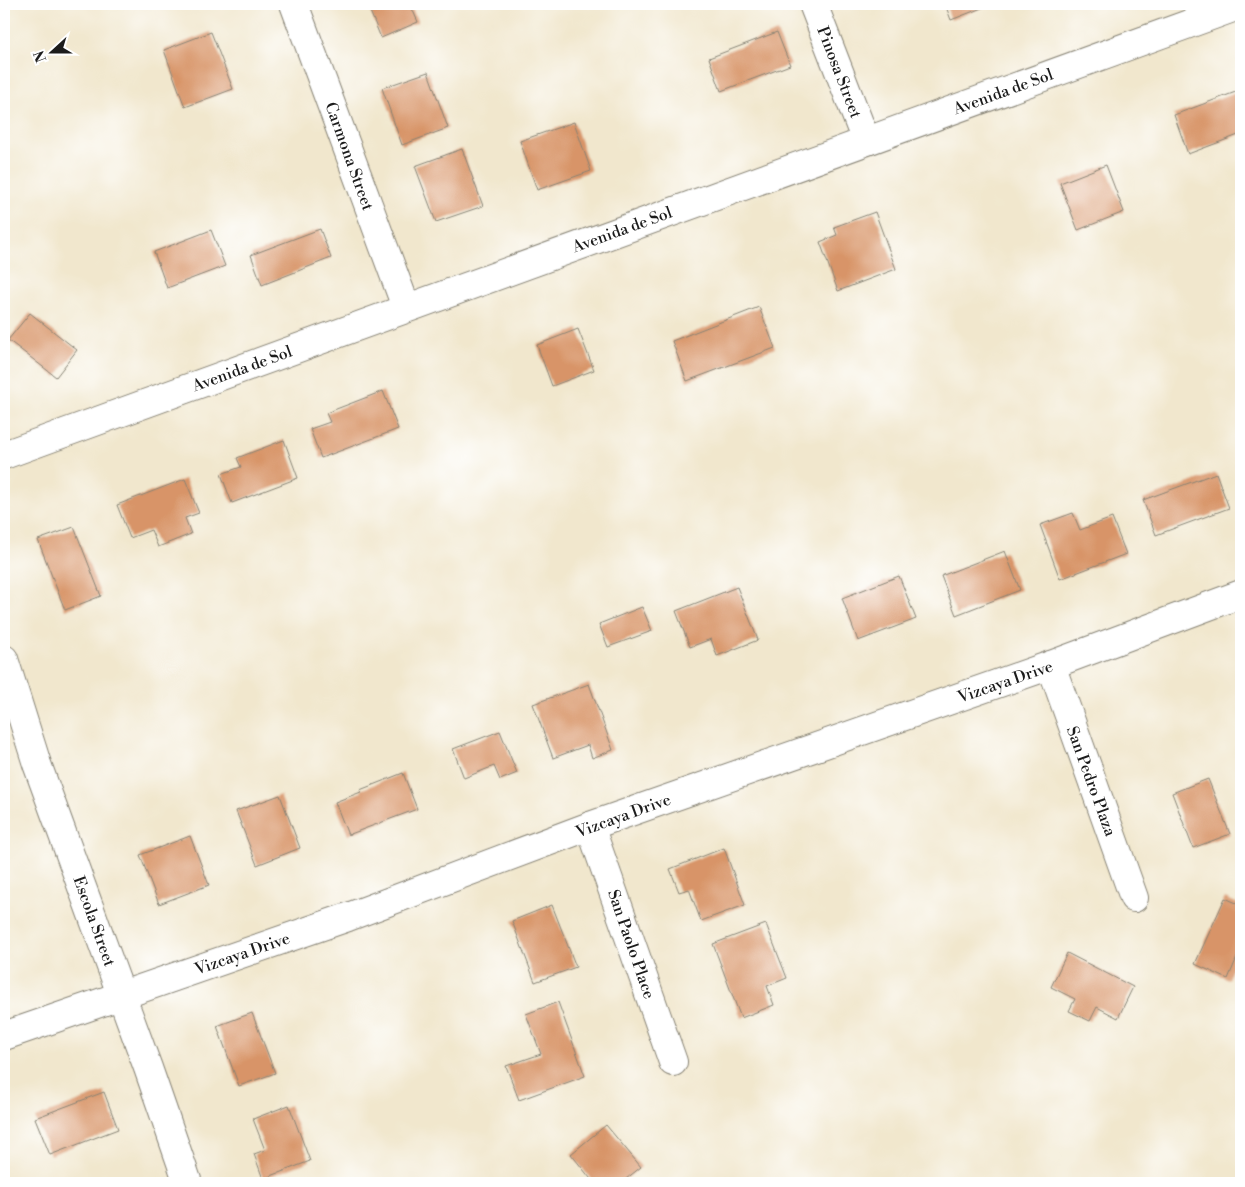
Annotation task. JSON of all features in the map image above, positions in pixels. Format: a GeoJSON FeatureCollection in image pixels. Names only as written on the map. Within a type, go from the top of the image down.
{"type":"FeatureCollection","features":[{"type":"Feature","properties":{"kind":"street","name":"Carmona Street"},"geometry":{"type":"LineString","coordinates":[[294,4],[406,308]]}},
{"type":"Feature","properties":{"kind":"street","name":"Pinosa Street"},"geometry":{"type":"LineString","coordinates":[[813,4],[866,141]]}},
{"type":"Feature","properties":{"kind":"street","name":"Avenida de Sol"},"geometry":{"type":"LineString","coordinates":[[4,454],[1241,4]]}},
{"type":"Feature","properties":{"kind":"street","name":"Vizcaya Drive"},"geometry":{"type":"LineString","coordinates":[[4,1036],[348,917],[590,826],[1051,665],[1241,594]]}},
{"type":"Feature","properties":{"kind":"street","name":"Escola Street"},"geometry":{"type":"LineString","coordinates":[[4,659],[37,764],[122,995],[188,1183]]}},
{"type":"Feature","properties":{"kind":"street","name":"San Pedro Plaza"},"geometry":{"type":"LineString","coordinates":[[1051,665],[1134,898]]}},
{"type":"Feature","properties":{"kind":"street","name":"San Paolo Place"},"geometry":{"type":"LineString","coordinates":[[590,826],[673,1062]]}},
{"type":"Feature","properties":{"kind":"building"},"geometry":{"type":"Polygon","coordinates":[[[367,4],[410,4],[418,22],[381,38],[367,4]]]}},
{"type":"Feature","properties":{"kind":"building"},"geometry":{"type":"Polygon","coordinates":[[[945,4],[992,4],[951,20],[945,4]]]}},
{"type":"Feature","properties":{"kind":"building"},"geometry":{"type":"Polygon","coordinates":[[[211,32],[233,89],[185,107],[164,50],[211,32]]]}},
{"type":"Feature","properties":{"kind":"building"},"geometry":{"type":"Polygon","coordinates":[[[777,32],[790,65],[721,91],[709,58],[777,32]]]}},
{"type":"Feature","properties":{"kind":"building"},"geometry":{"type":"Polygon","coordinates":[[[428,72],[448,128],[402,145],[382,88],[428,72]]]}},
{"type":"Feature","properties":{"kind":"building"},"geometry":{"type":"Polygon","coordinates":[[[1241,90],[1241,134],[1188,154],[1174,115],[1241,90]]]}},
{"type":"Feature","properties":{"kind":"building"},"geometry":{"type":"Polygon","coordinates":[[[574,122],[591,171],[537,190],[520,141],[574,122]]]}},
{"type":"Feature","properties":{"kind":"building"},"geometry":{"type":"Polygon","coordinates":[[[462,149],[483,206],[436,222],[415,166],[462,149]]]}},
{"type":"Feature","properties":{"kind":"building"},"geometry":{"type":"Polygon","coordinates":[[[1106,165],[1124,212],[1078,230],[1060,183],[1106,165]]]}},
{"type":"Feature","properties":{"kind":"building"},"geometry":{"type":"Polygon","coordinates":[[[875,212],[896,269],[838,291],[820,242],[837,235],[834,227],[875,212]]]}},
{"type":"Feature","properties":{"kind":"building"},"geometry":{"type":"Polygon","coordinates":[[[320,229],[331,258],[262,285],[251,255],[320,229]]]}},
{"type":"Feature","properties":{"kind":"building"},"geometry":{"type":"Polygon","coordinates":[[[211,230],[225,266],[167,288],[154,252],[211,230]]]}},
{"type":"Feature","properties":{"kind":"building"},"geometry":{"type":"Polygon","coordinates":[[[759,307],[775,348],[687,381],[672,341],[759,307]]]}},
{"type":"Feature","properties":{"kind":"building"},"geometry":{"type":"Polygon","coordinates":[[[30,313],[77,350],[56,377],[8,340],[30,313]]]}},
{"type":"Feature","properties":{"kind":"building"},"geometry":{"type":"Polygon","coordinates":[[[578,329],[594,370],[552,386],[537,345],[578,329]]]}},
{"type":"Feature","properties":{"kind":"building"},"geometry":{"type":"Polygon","coordinates":[[[383,391],[398,429],[321,458],[310,429],[330,422],[326,413],[383,391]]]}},
{"type":"Feature","properties":{"kind":"building"},"geometry":{"type":"Polygon","coordinates":[[[284,440],[298,478],[232,503],[221,474],[241,467],[237,458],[284,440]]]}},
{"type":"Feature","properties":{"kind":"building"},"geometry":{"type":"Polygon","coordinates":[[[1216,473],[1229,508],[1156,535],[1143,500],[1216,473]]]}},
{"type":"Feature","properties":{"kind":"building"},"geometry":{"type":"Polygon","coordinates":[[[185,479],[199,513],[185,518],[191,534],[158,547],[151,530],[130,538],[117,505],[185,479]]]}},
{"type":"Feature","properties":{"kind":"building"},"geometry":{"type":"Polygon","coordinates":[[[1073,513],[1080,530],[1112,518],[1126,554],[1060,579],[1040,525],[1073,513]]]}},
{"type":"Feature","properties":{"kind":"building"},"geometry":{"type":"Polygon","coordinates":[[[74,527],[101,596],[65,610],[38,540],[74,527]]]}},
{"type":"Feature","properties":{"kind":"building"},"geometry":{"type":"Polygon","coordinates":[[[1005,551],[1020,590],[956,615],[941,576],[1005,551]]]}},
{"type":"Feature","properties":{"kind":"building"},"geometry":{"type":"Polygon","coordinates":[[[899,576],[916,619],[858,641],[842,598],[899,576]]]}},
{"type":"Feature","properties":{"kind":"building"},"geometry":{"type":"Polygon","coordinates":[[[737,587],[758,640],[717,656],[711,639],[690,647],[676,611],[737,587]]]}},
{"type":"Feature","properties":{"kind":"building"},"geometry":{"type":"Polygon","coordinates":[[[642,607],[652,631],[608,647],[599,624],[642,607]]]}},
{"type":"Feature","properties":{"kind":"building"},"geometry":{"type":"Polygon","coordinates":[[[589,684],[613,750],[592,758],[588,745],[553,758],[533,704],[589,684]]]}},
{"type":"Feature","properties":{"kind":"building"},"geometry":{"type":"Polygon","coordinates":[[[500,731],[517,773],[500,780],[494,766],[464,778],[453,749],[500,731]]]}},
{"type":"Feature","properties":{"kind":"building"},"geometry":{"type":"Polygon","coordinates":[[[403,773],[417,809],[348,835],[335,802],[403,773]]]}},
{"type":"Feature","properties":{"kind":"building"},"geometry":{"type":"Polygon","coordinates":[[[1208,779],[1230,834],[1193,848],[1172,793],[1208,779]]]}},
{"type":"Feature","properties":{"kind":"building"},"geometry":{"type":"Polygon","coordinates":[[[280,795],[300,848],[257,865],[236,811],[280,795]]]}},
{"type":"Feature","properties":{"kind":"building"},"geometry":{"type":"Polygon","coordinates":[[[190,836],[209,885],[159,904],[140,855],[190,836]]]}},
{"type":"Feature","properties":{"kind":"building"},"geometry":{"type":"Polygon","coordinates":[[[724,848],[745,905],[701,921],[689,889],[679,892],[670,869],[724,848]]]}},
{"type":"Feature","properties":{"kind":"building"},"geometry":{"type":"Polygon","coordinates":[[[1225,898],[1241,905],[1241,948],[1228,979],[1195,964],[1225,898]]]}},
{"type":"Feature","properties":{"kind":"building"},"geometry":{"type":"Polygon","coordinates":[[[552,905],[576,967],[535,982],[512,921],[552,905]]]}},
{"type":"Feature","properties":{"kind":"building"},"geometry":{"type":"Polygon","coordinates":[[[766,924],[787,978],[767,986],[774,1005],[741,1018],[713,944],[766,924]]]}},
{"type":"Feature","properties":{"kind":"building"},"geometry":{"type":"Polygon","coordinates":[[[1067,953],[1133,987],[1118,1018],[1097,1007],[1090,1021],[1069,1011],[1075,999],[1051,987],[1067,953]]]}},
{"type":"Feature","properties":{"kind":"building"},"geometry":{"type":"Polygon","coordinates":[[[558,1002],[585,1076],[519,1100],[506,1066],[541,1054],[526,1014],[558,1002]]]}},
{"type":"Feature","properties":{"kind":"building"},"geometry":{"type":"Polygon","coordinates":[[[252,1013],[275,1073],[239,1086],[217,1026],[252,1013]]]}},
{"type":"Feature","properties":{"kind":"building"},"geometry":{"type":"Polygon","coordinates":[[[104,1092],[118,1129],[50,1155],[35,1118],[104,1092]]]}},
{"type":"Feature","properties":{"kind":"building"},"geometry":{"type":"Polygon","coordinates":[[[289,1105],[310,1161],[263,1179],[254,1154],[265,1150],[253,1119],[289,1105]]]}},
{"type":"Feature","properties":{"kind":"building"},"geometry":{"type":"Polygon","coordinates":[[[606,1125],[641,1167],[621,1183],[594,1183],[571,1154],[606,1125]]]}}]}
